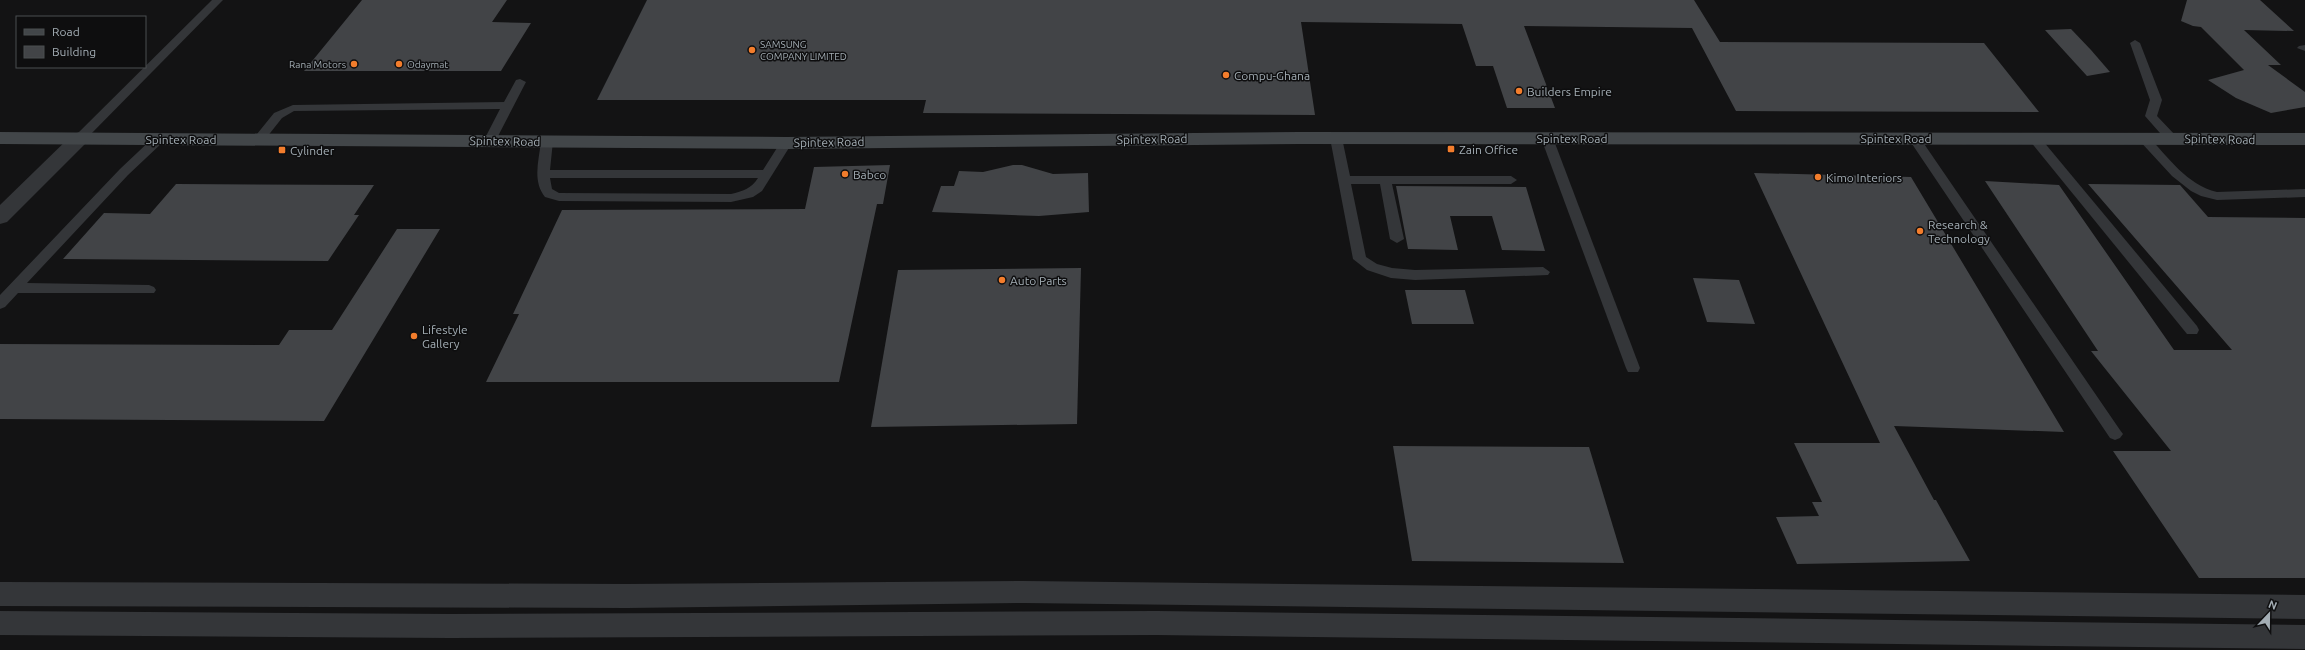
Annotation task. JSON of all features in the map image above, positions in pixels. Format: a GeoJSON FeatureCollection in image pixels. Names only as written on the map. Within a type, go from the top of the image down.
{"type":"FeatureCollection","features":[{"type":"Feature","properties":{"kind":"main road","name":"Spintex Road"},"geometry":{"type":"LineString","coordinates":[[0,138],[786,143],[1336,138],[2305,139]]}},
{"type":"Feature","properties":{"kind":"street"},"geometry":{"type":"LineString","coordinates":[[0,217],[80,138]]}},
{"type":"Feature","properties":{"kind":"street"},"geometry":{"type":"LineString","coordinates":[[0,594],[627,596],[1024,592],[2305,607]]}},
{"type":"Feature","properties":{"kind":"street"},"geometry":{"type":"LineString","coordinates":[[0,623],[459,626],[1157,623],[2305,637]]}},
{"type":"Feature","properties":{"kind":"lane"},"geometry":{"type":"LineString","coordinates":[[80,138],[218,0]]}},
{"type":"Feature","properties":{"kind":"lane"},"geometry":{"type":"LineString","coordinates":[[2135,43],[2156,100],[2150,116],[2171,138]]}},
{"type":"Feature","properties":{"kind":"lane"},"geometry":{"type":"LineString","coordinates":[[490,140],[520,82]]}},
{"type":"Feature","properties":{"kind":"lane"},"geometry":{"type":"LineString","coordinates":[[259,139],[285,109],[508,105]]}},
{"type":"Feature","properties":{"kind":"lane"},"geometry":{"type":"LineString","coordinates":[[0,304],[124,172],[159,138]]}},
{"type":"Feature","properties":{"kind":"lane"},"geometry":{"type":"LineString","coordinates":[[1336,138],[1360,259],[1372,267],[1391,273],[1415,275],[1543,272]]}},
{"type":"Feature","properties":{"kind":"lane"},"geometry":{"type":"LineString","coordinates":[[1547,138],[1633,368]]}},
{"type":"Feature","properties":{"kind":"lane"},"geometry":{"type":"LineString","coordinates":[[1914,138],[2115,434]]}},
{"type":"Feature","properties":{"kind":"lane"},"geometry":{"type":"LineString","coordinates":[[2034,138],[2192,330]]}},
{"type":"Feature","properties":{"kind":"lane"},"geometry":{"type":"LineString","coordinates":[[2143,138],[2189,184],[2204,193],[2217,196],[2305,193]]}},
{"type":"Feature","properties":{"kind":"lane"},"geometry":{"type":"LineString","coordinates":[[547,141],[543,174],[546,189],[549,194],[559,197],[731,198],[749,194],[758,188],[786,143]]}},
{"type":"Feature","properties":{"kind":"lane"},"geometry":{"type":"LineString","coordinates":[[543,174],[768,174]]}},
{"type":"Feature","properties":{"kind":"lane"},"geometry":{"type":"LineString","coordinates":[[1344,180],[1511,180]]}},
{"type":"Feature","properties":{"kind":"lane"},"geometry":{"type":"LineString","coordinates":[[1385,180],[1397,240]]}},
{"type":"Feature","properties":{"kind":"lane"},"geometry":{"type":"LineString","coordinates":[[15,288],[149,290]]}},
{"type":"Feature","properties":{"kind":"building"},"geometry":{"type":"Polygon","coordinates":[[[362,0],[507,0],[492,22],[531,23],[501,71],[304,71],[362,0]]]}},
{"type":"Feature","properties":{"kind":"building"},"geometry":{"type":"Polygon","coordinates":[[[647,0],[1694,0],[1720,42],[1984,43],[2039,112],[1736,111],[1692,28],[1524,26],[1555,108],[1507,108],[1493,66],[1476,66],[1462,24],[1301,22],[1315,115],[923,113],[926,100],[597,100],[647,0]]]}},
{"type":"Feature","properties":{"kind":"building"},"geometry":{"type":"Polygon","coordinates":[[[2187,0],[2260,0],[2294,31],[2244,30],[2281,65],[2268,65],[2305,92],[2305,107],[2271,113],[2236,98],[2208,80],[2244,70],[2201,27],[2193,26],[2181,21],[2187,0]]]}},
{"type":"Feature","properties":{"kind":"building"},"geometry":{"type":"Polygon","coordinates":[[[2071,29],[2110,72],[2087,76],[2045,30],[2071,29]]]}},
{"type":"Feature","properties":{"kind":"building"},"geometry":{"type":"Polygon","coordinates":[[[890,165],[883,204],[877,204],[839,382],[486,382],[519,314],[513,314],[562,210],[805,209],[814,167],[890,165]]]}},
{"type":"Feature","properties":{"kind":"building"},"geometry":{"type":"Polygon","coordinates":[[[1013,165],[1022,165],[1053,174],[1088,173],[1089,212],[1039,216],[932,212],[941,186],[954,186],[959,171],[983,172],[1013,165]]]}},
{"type":"Feature","properties":{"kind":"building"},"geometry":{"type":"Polygon","coordinates":[[[1754,173],[1911,177],[2064,432],[1894,426],[1934,500],[1936,500],[1970,561],[1797,564],[1776,517],[1819,516],[1812,502],[1822,502],[1794,443],[1880,443],[1754,173]]]}},
{"type":"Feature","properties":{"kind":"building"},"geometry":{"type":"Polygon","coordinates":[[[1985,181],[2059,185],[2174,350],[2232,350],[2088,184],[2180,185],[2208,217],[2305,218],[2305,578],[2199,578],[2113,451],[2171,451],[2091,351],[2098,351],[1985,181]]]}},
{"type":"Feature","properties":{"kind":"building"},"geometry":{"type":"Polygon","coordinates":[[[176,184],[374,185],[354,215],[359,215],[328,261],[63,259],[104,213],[150,214],[176,184]]]}},
{"type":"Feature","properties":{"kind":"building"},"geometry":{"type":"Polygon","coordinates":[[[1396,186],[1526,187],[1545,251],[1502,250],[1492,216],[1450,216],[1458,250],[1408,249],[1396,186]]]}},
{"type":"Feature","properties":{"kind":"building"},"geometry":{"type":"Polygon","coordinates":[[[397,229],[440,229],[324,421],[0,419],[0,344],[279,345],[289,330],[332,330],[397,229]]]}},
{"type":"Feature","properties":{"kind":"building"},"geometry":{"type":"Polygon","coordinates":[[[1081,268],[1077,424],[871,427],[898,270],[1081,268]]]}},
{"type":"Feature","properties":{"kind":"building"},"geometry":{"type":"Polygon","coordinates":[[[1693,278],[1739,280],[1755,324],[1707,322],[1693,278]]]}},
{"type":"Feature","properties":{"kind":"building"},"geometry":{"type":"Polygon","coordinates":[[[1405,290],[1465,290],[1474,324],[1412,324],[1405,290]]]}},
{"type":"Feature","properties":{"kind":"building"},"geometry":{"type":"Polygon","coordinates":[[[1393,446],[1589,447],[1624,563],[1412,561],[1393,446]]]}},
{"type":"Feature","properties":{"kind":"place","name":"SAMSUNG COMPANY LIMITED"},"geometry":{"type":"Point","coordinates":[752,50]}},
{"type":"Feature","properties":{"kind":"place","name":"Rana Motors"},"geometry":{"type":"Point","coordinates":[354,64]}},
{"type":"Feature","properties":{"kind":"place","name":"Odaymat"},"geometry":{"type":"Point","coordinates":[399,64]}},
{"type":"Feature","properties":{"kind":"place","name":"Compu-Ghana"},"geometry":{"type":"Point","coordinates":[1226,75]}},
{"type":"Feature","properties":{"kind":"place","name":"Builders Empire"},"geometry":{"type":"Point","coordinates":[1519,91]}},
{"type":"Feature","properties":{"kind":"place","name":"Zain Office"},"geometry":{"type":"Point","coordinates":[1451,149]}},
{"type":"Feature","properties":{"kind":"place","name":"Cylinder"},"geometry":{"type":"Point","coordinates":[282,150]}},
{"type":"Feature","properties":{"kind":"place","name":"Babco"},"geometry":{"type":"Point","coordinates":[845,174]}},
{"type":"Feature","properties":{"kind":"place","name":"Kimo Interiors"},"geometry":{"type":"Point","coordinates":[1818,177]}},
{"type":"Feature","properties":{"kind":"place","name":"Research & Technology"},"geometry":{"type":"Point","coordinates":[1920,231]}},
{"type":"Feature","properties":{"kind":"place","name":"Auto Parts"},"geometry":{"type":"Point","coordinates":[1002,280]}},
{"type":"Feature","properties":{"kind":"place","name":"Lifestyle Gallery"},"geometry":{"type":"Point","coordinates":[414,336]}}]}
